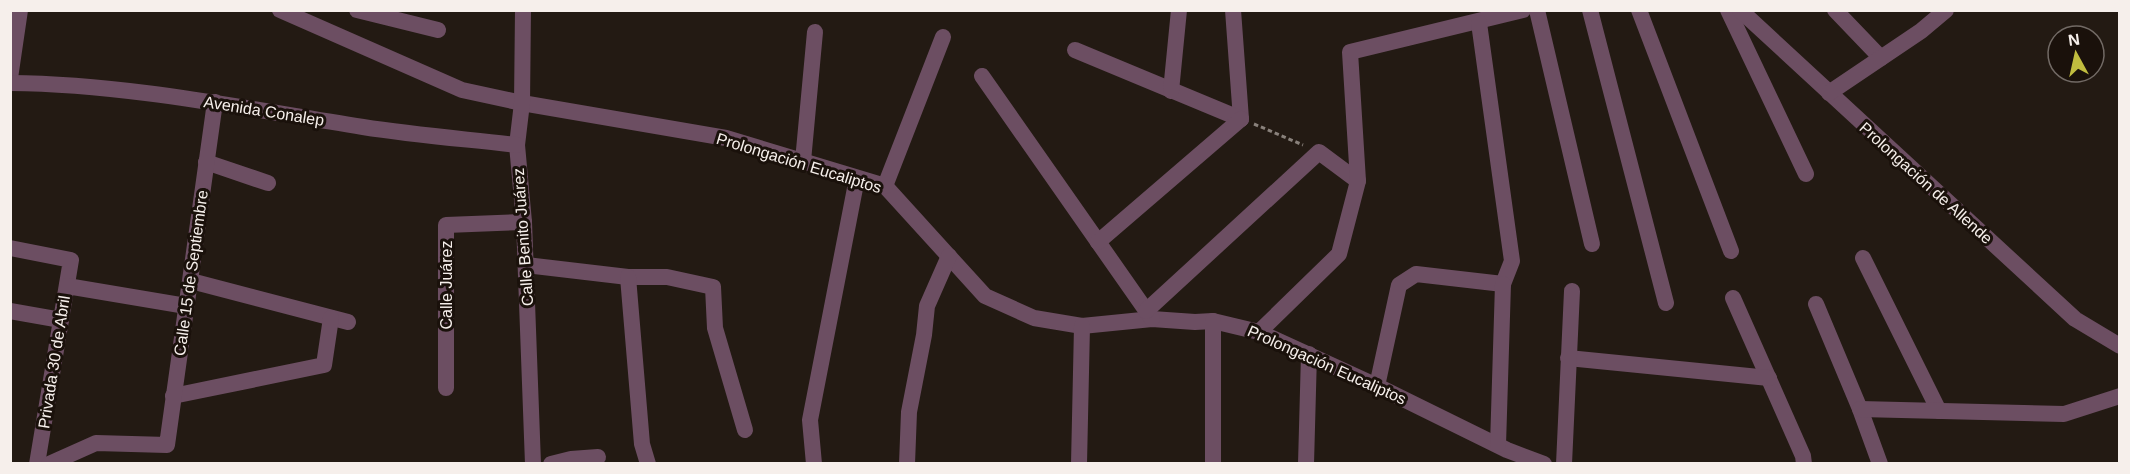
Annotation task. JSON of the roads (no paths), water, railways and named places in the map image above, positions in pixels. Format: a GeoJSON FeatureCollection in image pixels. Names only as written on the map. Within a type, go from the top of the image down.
{"type":"FeatureCollection","features":[{"type":"Feature","properties":{"kind":"street"},"geometry":{"type":"LineString","coordinates":[[10,78],[20,10]]}},
{"type":"Feature","properties":{"kind":"street","name":"Prolongación Eucaliptos"},"geometry":{"type":"LineString","coordinates":[[280,10],[462,90],[522,103],[726,138],[885,186],[985,296],[1034,318],[1082,326],[1149,315],[1195,322],[1213,321],[1259,332],[1377,386],[1504,453],[1544,464]]}},
{"type":"Feature","properties":{"kind":"street"},"geometry":{"type":"LineString","coordinates":[[357,10],[438,30]]}},
{"type":"Feature","properties":{"kind":"street","name":"Calle Benito Juárez"},"geometry":{"type":"LineString","coordinates":[[523,10],[522,103],[517,145],[524,222],[533,464]]}},
{"type":"Feature","properties":{"kind":"street"},"geometry":{"type":"LineString","coordinates":[[1171,91],[1179,10]]}},
{"type":"Feature","properties":{"kind":"street"},"geometry":{"type":"LineString","coordinates":[[1233,10],[1241,119]]}},
{"type":"Feature","properties":{"kind":"street"},"geometry":{"type":"LineString","coordinates":[[1259,332],[1339,254],[1358,181],[1350,52],[1479,23],[1523,10]]}},
{"type":"Feature","properties":{"kind":"street"},"geometry":{"type":"LineString","coordinates":[[1537,10],[1592,244]]}},
{"type":"Feature","properties":{"kind":"street"},"geometry":{"type":"LineString","coordinates":[[1590,10],[1666,303]]}},
{"type":"Feature","properties":{"kind":"street"},"geometry":{"type":"LineString","coordinates":[[1639,10],[1731,252]]}},
{"type":"Feature","properties":{"kind":"street"},"geometry":{"type":"LineString","coordinates":[[1728,10],[1806,174]]}},
{"type":"Feature","properties":{"kind":"street","name":"Prolongación de Allende"},"geometry":{"type":"LineString","coordinates":[[1740,10],[2075,319],[2120,346]]}},
{"type":"Feature","properties":{"kind":"street"},"geometry":{"type":"LineString","coordinates":[[1835,10],[1881,58]]}},
{"type":"Feature","properties":{"kind":"street"},"geometry":{"type":"LineString","coordinates":[[1829,93],[1922,31],[1946,10]]}},
{"type":"Feature","properties":{"kind":"street"},"geometry":{"type":"LineString","coordinates":[[1479,23],[1512,261],[1503,284],[1504,453]]}},
{"type":"Feature","properties":{"kind":"street"},"geometry":{"type":"LineString","coordinates":[[803,161],[814,32]]}},
{"type":"Feature","properties":{"kind":"street"},"geometry":{"type":"LineString","coordinates":[[885,186],[943,37]]}},
{"type":"Feature","properties":{"kind":"street"},"geometry":{"type":"LineString","coordinates":[[1075,50],[1241,119]]}},
{"type":"Feature","properties":{"kind":"street"},"geometry":{"type":"LineString","coordinates":[[982,76],[1149,315],[1319,152],[1358,181]]}},
{"type":"Feature","properties":{"kind":"street","name":"Avenida Conalep"},"geometry":{"type":"LineString","coordinates":[[10,83],[58,84],[215,102],[365,127],[517,145]]}},
{"type":"Feature","properties":{"kind":"street","name":"Calle 15 de Septiembre"},"geometry":{"type":"LineString","coordinates":[[48,464],[96,443],[167,445],[215,102]]}},
{"type":"Feature","properties":{"kind":"street"},"geometry":{"type":"LineString","coordinates":[[1098,242],[1241,119]]}},
{"type":"Feature","properties":{"kind":"street"},"geometry":{"type":"LineString","coordinates":[[207,162],[268,183]]}},
{"type":"Feature","properties":{"kind":"street"},"geometry":{"type":"LineString","coordinates":[[814,464],[810,420],[856,178]]}},
{"type":"Feature","properties":{"kind":"street","name":"Calle Juárez"},"geometry":{"type":"LineString","coordinates":[[446,388],[446,225],[524,222]]}},
{"type":"Feature","properties":{"kind":"street","name":"Privada 30 de Abril"},"geometry":{"type":"LineString","coordinates":[[10,248],[71,260],[37,464]]}},
{"type":"Feature","properties":{"kind":"street"},"geometry":{"type":"LineString","coordinates":[[908,464],[909,412],[924,335],[927,306],[949,256]]}},
{"type":"Feature","properties":{"kind":"street"},"geometry":{"type":"LineString","coordinates":[[1863,258],[1939,411]]}},
{"type":"Feature","properties":{"kind":"street"},"geometry":{"type":"LineString","coordinates":[[526,265],[628,277],[667,277],[713,287],[715,328],[745,430]]}},
{"type":"Feature","properties":{"kind":"street"},"geometry":{"type":"LineString","coordinates":[[1377,386],[1399,285],[1416,274],[1503,284]]}},
{"type":"Feature","properties":{"kind":"street"},"geometry":{"type":"LineString","coordinates":[[628,277],[642,444],[648,464]]}},
{"type":"Feature","properties":{"kind":"street"},"geometry":{"type":"LineString","coordinates":[[191,281],[348,322]]}},
{"type":"Feature","properties":{"kind":"street"},"geometry":{"type":"LineString","coordinates":[[67,285],[186,306]]}},
{"type":"Feature","properties":{"kind":"street"},"geometry":{"type":"LineString","coordinates":[[1564,464],[1572,291]]}},
{"type":"Feature","properties":{"kind":"street"},"geometry":{"type":"LineString","coordinates":[[1733,298],[1803,456],[1804,464]]}},
{"type":"Feature","properties":{"kind":"street"},"geometry":{"type":"LineString","coordinates":[[1816,303],[1880,464]]}},
{"type":"Feature","properties":{"kind":"street"},"geometry":{"type":"LineString","coordinates":[[10,311],[61,320]]}},
{"type":"Feature","properties":{"kind":"street"},"geometry":{"type":"LineString","coordinates":[[173,396],[324,365],[331,318]]}},
{"type":"Feature","properties":{"kind":"street"},"geometry":{"type":"LineString","coordinates":[[1213,321],[1213,464]]}},
{"type":"Feature","properties":{"kind":"street"},"geometry":{"type":"LineString","coordinates":[[1079,464],[1082,326]]}},
{"type":"Feature","properties":{"kind":"street"},"geometry":{"type":"LineString","coordinates":[[1306,464],[1309,354]]}},
{"type":"Feature","properties":{"kind":"street"},"geometry":{"type":"LineString","coordinates":[[1568,358],[1768,378]]}},
{"type":"Feature","properties":{"kind":"street"},"geometry":{"type":"LineString","coordinates":[[1860,409],[2064,414],[2120,396]]}},
{"type":"Feature","properties":{"kind":"street"},"geometry":{"type":"LineString","coordinates":[[551,464],[571,459],[598,457]]}}]}
